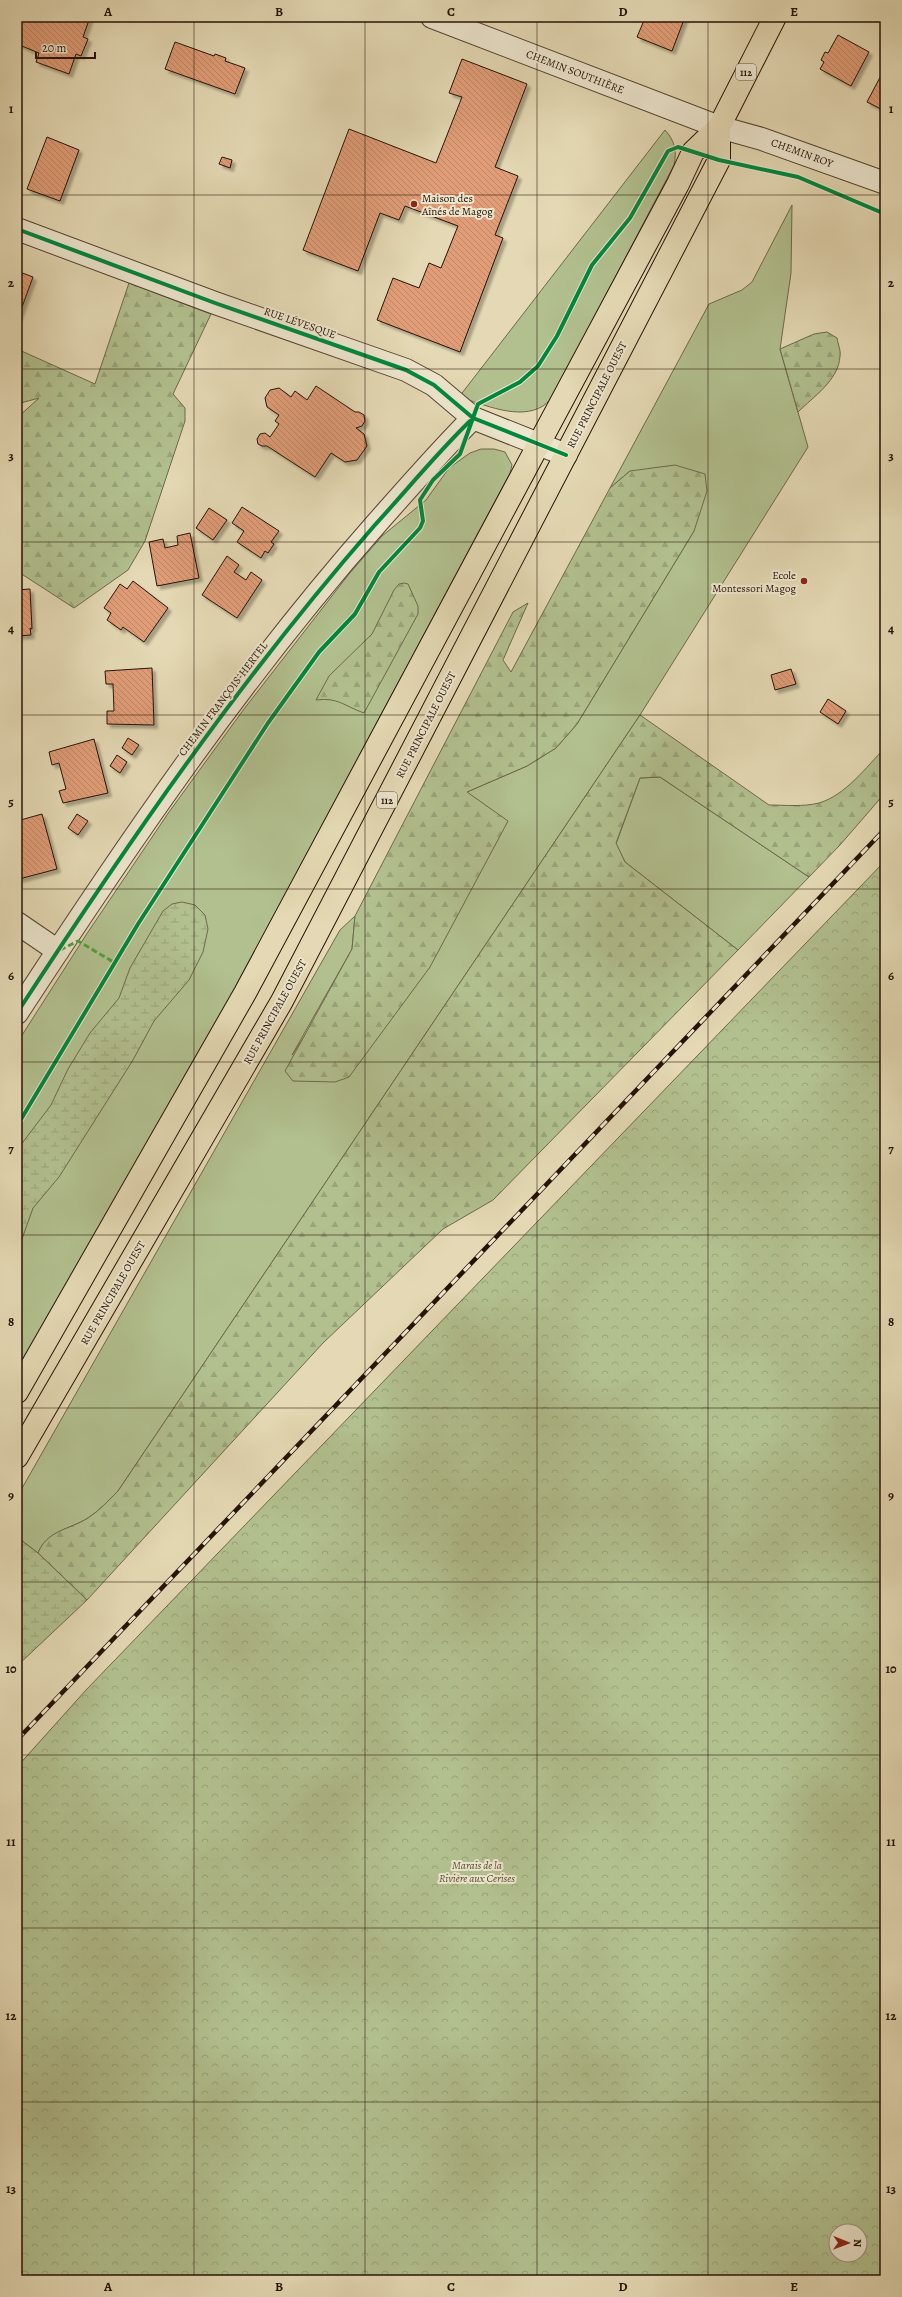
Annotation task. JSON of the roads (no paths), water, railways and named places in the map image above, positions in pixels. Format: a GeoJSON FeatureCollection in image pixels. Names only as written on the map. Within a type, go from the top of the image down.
{"type":"FeatureCollection","features":[{"type":"Feature","properties":{"kind":"main road","name":"RUE PRINCIPALE OUEST"},"geometry":{"type":"LineString","coordinates":[[17,1392],[245,993],[539,444],[693,152],[719,126],[775,17]]}},
{"type":"Feature","properties":{"kind":"main road","name":"RUE PRINCIPALE OUEST"},"geometry":{"type":"LineString","coordinates":[[17,1457],[282,1001],[719,160],[719,126]]}},
{"type":"Feature","properties":{"kind":"street","name":"CHEMIN SOUTHIÈRE"},"geometry":{"type":"LineString","coordinates":[[432,17],[719,126]]}},
{"type":"Feature","properties":{"kind":"street","name":"CHEMIN ROY"},"geometry":{"type":"LineString","coordinates":[[719,126],[762,139],[885,183]]}},
{"type":"Feature","properties":{"kind":"street","name":"RUE LÉVESQUE"},"geometry":{"type":"LineString","coordinates":[[17,229],[208,300],[406,370],[434,385],[473,418],[566,455]]}},
{"type":"Feature","properties":{"kind":"street","name":"CHEMIN FRANÇOIS-HERTEL"},"geometry":{"type":"LineString","coordinates":[[17,1013],[148,816],[258,667],[355,548],[448,443],[473,418]]}},
{"type":"Feature","properties":{"kind":"street"},"geometry":{"type":"LineString","coordinates":[[17,923],[58,951]]}},
{"type":"Feature","properties":{"kind":"railway"},"geometry":{"type":"LineString","coordinates":[[17,1740],[885,829]]}},
{"type":"Feature","properties":{"kind":"place","name":"Maison des Aînés de Magog"},"geometry":{"type":"Point","coordinates":[414,204]}},
{"type":"Feature","properties":{"kind":"place","name":"Ecole Montessori Magog"},"geometry":{"type":"Point","coordinates":[804,581]}},
{"type":"Feature","properties":{"kind":"park label","name":"Marais de la Rivière aux Cerises"},"geometry":{"type":"Point","coordinates":[477,1871]}}]}
